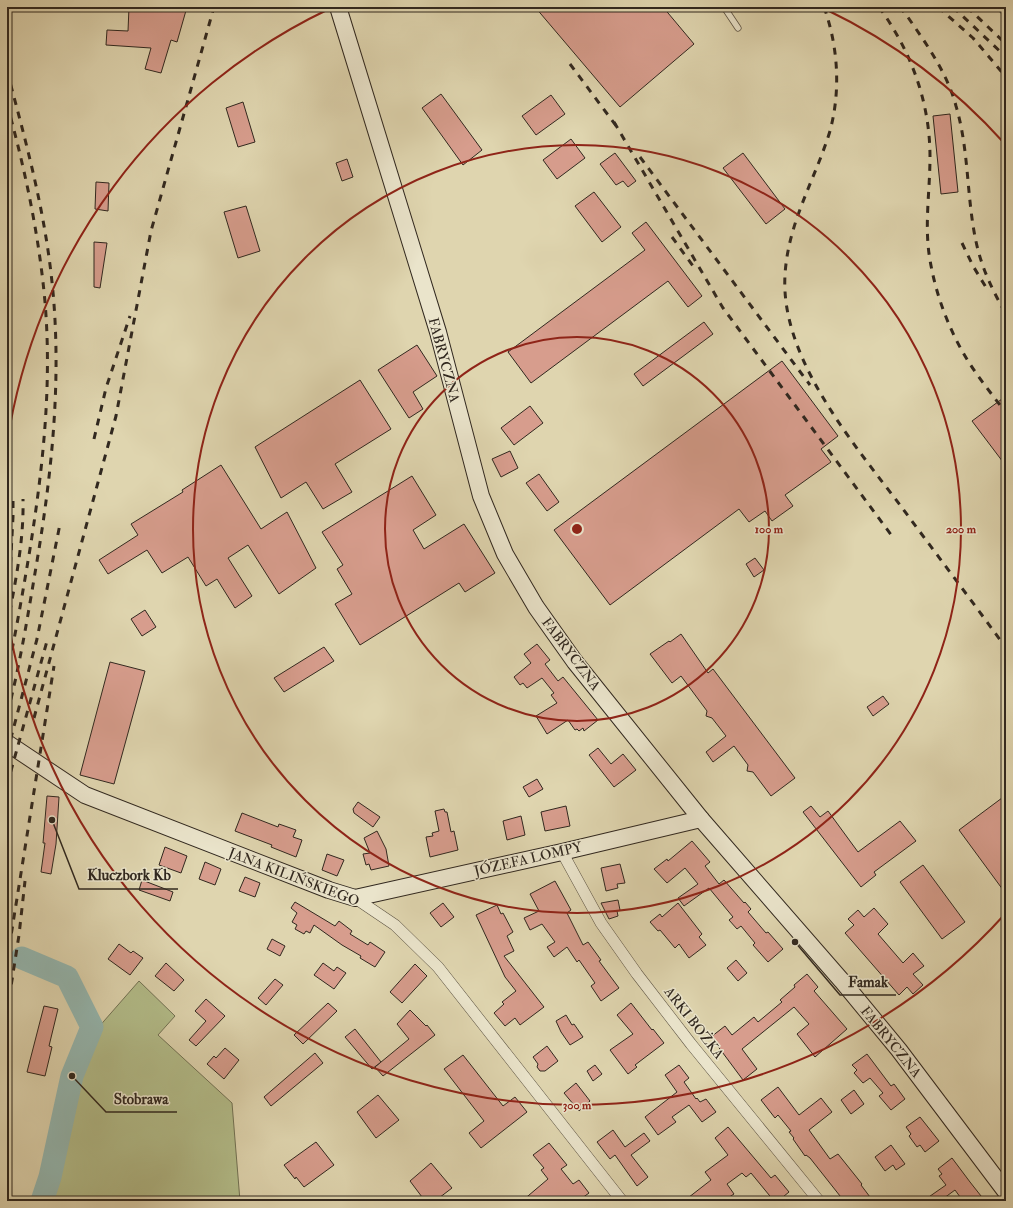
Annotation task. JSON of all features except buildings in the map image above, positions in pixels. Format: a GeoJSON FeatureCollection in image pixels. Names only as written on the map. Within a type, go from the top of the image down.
{"type":"FeatureCollection","features":[{"type":"Feature","properties":{"kind":"street","name":"FABRYCZNA"},"geometry":{"type":"LineString","coordinates":[[338,7],[438,332],[480,496],[505,554],[536,607],[575,662],[701,819],[842,981],[899,1050],[997,1176],[1006,1192]]}},
{"type":"Feature","properties":{"kind":"street","name":"JANA KILIŃSKIEGO"},"geometry":{"type":"LineString","coordinates":[[7,743],[85,795],[329,890],[355,898],[395,925],[438,966],[622,1201]]}},
{"type":"Feature","properties":{"kind":"street","name":"JÓZEFA LOMPY"},"geometry":{"type":"LineString","coordinates":[[355,898],[562,852],[701,819]]}},
{"type":"Feature","properties":{"kind":"street","name":"ARKI BOŻKA"},"geometry":{"type":"LineString","coordinates":[[562,852],[602,923],[637,974],[696,1050],[819,1201]]}},
{"type":"Feature","properties":{"kind":"lane"},"geometry":{"type":"LineString","coordinates":[[724,7],[738,28]]}},
{"type":"Feature","properties":{"kind":"green space"},"geometry":{"type":"Polygon","coordinates":[[[139,981],[175,1016],[158,1035],[232,1103],[240,1201],[47,1201],[79,1080],[97,1029],[139,981]]]}},
{"type":"Feature","properties":{"kind":"waterway"},"geometry":{"type":"LineString","coordinates":[[997,7],[1006,16]]}},
{"type":"Feature","properties":{"kind":"waterway"},"geometry":{"type":"LineString","coordinates":[[22,958],[67,977],[92,1027],[72,1076],[50,1177],[42,1201]]}},
{"type":"Feature","properties":{"kind":"railway"},"geometry":{"type":"LineString","coordinates":[[34,718],[116,416],[151,231],[214,7]]}},
{"type":"Feature","properties":{"kind":"railway"},"geometry":{"type":"LineString","coordinates":[[824,7],[829,22],[835,53],[837,84],[836,100],[830,131],[797,219],[787,256],[785,275],[787,307],[795,338],[807,369],[824,400],[843,429],[1006,648]]}},
{"type":"Feature","properties":{"kind":"railway"},"geometry":{"type":"LineString","coordinates":[[879,7],[909,59],[927,117],[930,157],[927,234],[930,260],[940,301],[956,340],[970,364],[1006,413]]}},
{"type":"Feature","properties":{"kind":"railway"},"geometry":{"type":"LineString","coordinates":[[899,7],[905,13],[935,58],[952,93],[964,142],[971,214],[978,250],[983,267],[1006,314]]}},
{"type":"Feature","properties":{"kind":"railway"},"geometry":{"type":"LineString","coordinates":[[938,7],[973,38],[1006,77]]}},
{"type":"Feature","properties":{"kind":"railway"},"geometry":{"type":"LineString","coordinates":[[953,7],[1006,57]]}},
{"type":"Feature","properties":{"kind":"railway"},"geometry":{"type":"LineString","coordinates":[[967,7],[1006,44]]}},
{"type":"Feature","properties":{"kind":"railway"},"geometry":{"type":"LineString","coordinates":[[570,64],[617,127]]}},
{"type":"Feature","properties":{"kind":"railway"},"geometry":{"type":"LineString","coordinates":[[7,71],[27,146],[48,247],[56,349],[54,424],[46,499],[26,627],[7,715]]}},
{"type":"Feature","properties":{"kind":"railway"},"geometry":{"type":"LineString","coordinates":[[7,104],[20,153],[35,227],[45,302],[47,333],[47,395],[39,487],[25,580],[7,674]]}},
{"type":"Feature","properties":{"kind":"railway"},"geometry":{"type":"LineString","coordinates":[[614,122],[723,308],[892,536]]}},
{"type":"Feature","properties":{"kind":"railway"},"geometry":{"type":"LineString","coordinates":[[640,157],[810,385]]}},
{"type":"Feature","properties":{"kind":"railway"},"geometry":{"type":"LineString","coordinates":[[672,237],[693,266]]}},
{"type":"Feature","properties":{"kind":"railway"},"geometry":{"type":"LineString","coordinates":[[962,243],[973,266],[987,289]]}},
{"type":"Feature","properties":{"kind":"railway"},"geometry":{"type":"LineString","coordinates":[[94,439],[106,388],[130,316]]}},
{"type":"Feature","properties":{"kind":"railway"},"geometry":{"type":"LineString","coordinates":[[9,592],[13,499]]}},
{"type":"Feature","properties":{"kind":"railway"},"geometry":{"type":"LineString","coordinates":[[7,626],[16,579],[22,531],[23,499]]}},
{"type":"Feature","properties":{"kind":"railway"},"geometry":{"type":"LineString","coordinates":[[7,753],[37,639],[60,524]]}},
{"type":"Feature","properties":{"kind":"railway"},"geometry":{"type":"LineString","coordinates":[[7,785],[47,641]]}},
{"type":"Feature","properties":{"kind":"railway"},"geometry":{"type":"LineString","coordinates":[[7,961],[54,666]]}},
{"type":"Feature","properties":{"kind":"railway"},"geometry":{"type":"LineString","coordinates":[[7,1012],[19,935],[25,881]]}},
{"type":"Feature","properties":{"kind":"place","name":"Kluczbork Kb"},"geometry":{"type":"Point","coordinates":[52,820]}},
{"type":"Feature","properties":{"kind":"place","name":"Famak"},"geometry":{"type":"Point","coordinates":[795,942]}},
{"type":"Feature","properties":{"kind":"place","name":"Stobrawa"},"geometry":{"type":"Point","coordinates":[72,1076]}}]}
